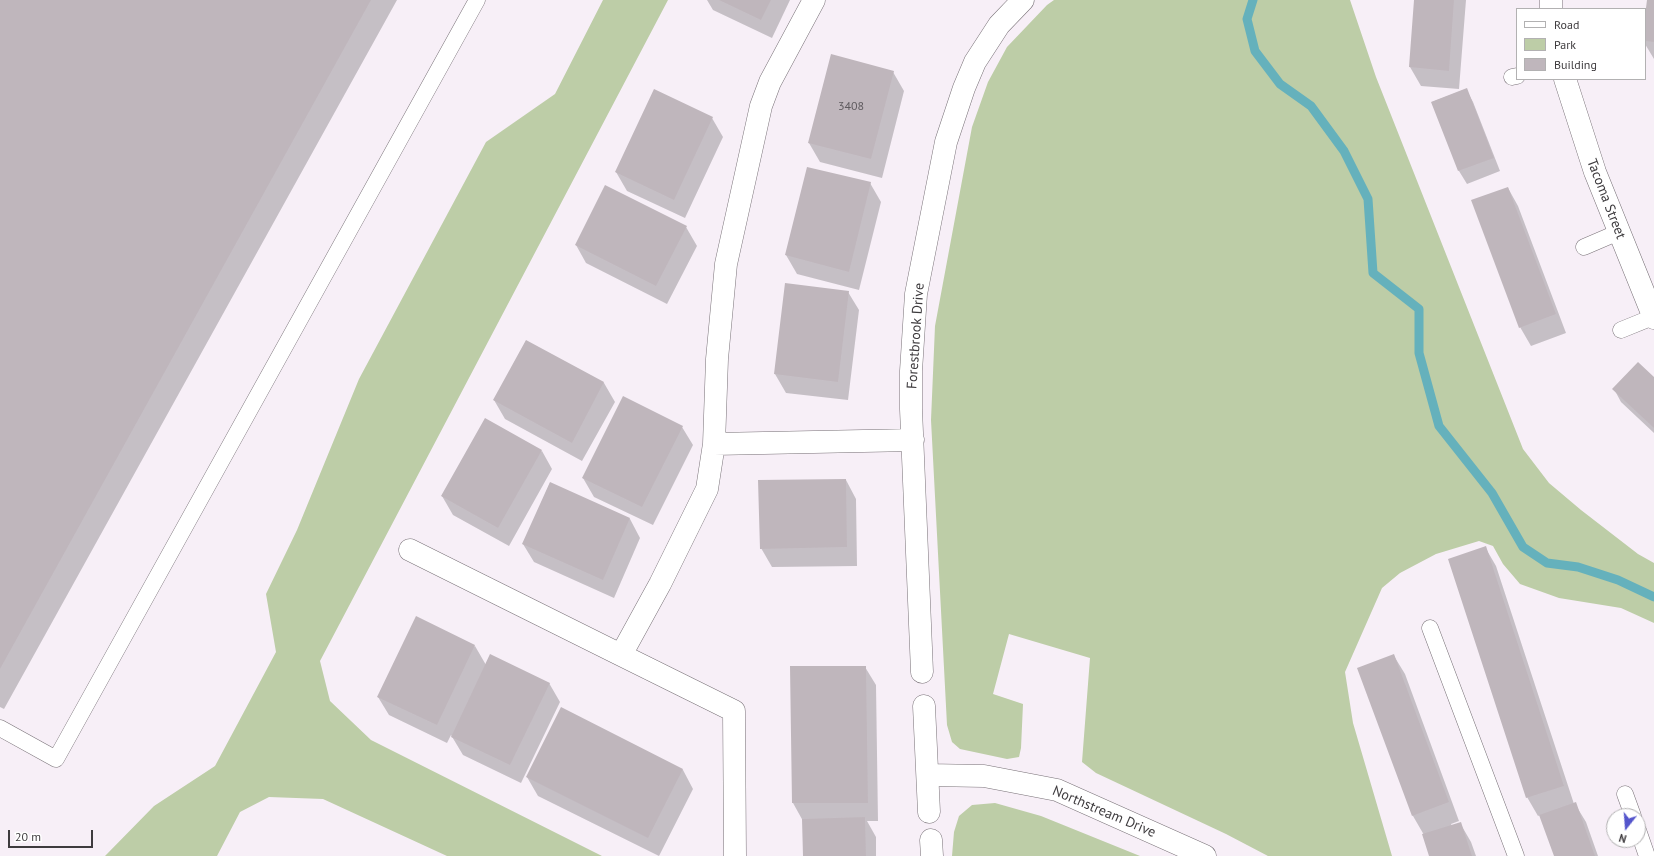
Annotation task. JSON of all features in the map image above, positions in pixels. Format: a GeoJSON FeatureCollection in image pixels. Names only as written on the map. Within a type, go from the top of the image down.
{"type":"FeatureCollection","features":[{"type":"Feature","properties":{"kind":"street"},"geometry":{"type":"LineString","coordinates":[[621,655],[660,584],[708,489],[714,444],[717,359],[726,264],[760,114],[770,82],[814,0]]}},
{"type":"Feature","properties":{"kind":"street","name":"Forestbrook Drive"},"geometry":{"type":"LineString","coordinates":[[922,672],[911,371],[916,294],[946,142],[964,88],[975,62],[999,25],[1023,0]]}},
{"type":"Feature","properties":{"kind":"street","name":"Tacoma Street"},"geometry":{"type":"LineString","coordinates":[[1564,80],[1595,172],[1654,317]]}},
{"type":"Feature","properties":{"kind":"street"},"geometry":{"type":"LineString","coordinates":[[714,444],[913,440]]}},
{"type":"Feature","properties":{"kind":"street"},"geometry":{"type":"LineString","coordinates":[[410,550],[734,711],[735,856]]}},
{"type":"Feature","properties":{"kind":"street"},"geometry":{"type":"LineString","coordinates":[[924,706],[929,812]]}},
{"type":"Feature","properties":{"kind":"street","name":"Northstream Drive"},"geometry":{"type":"LineString","coordinates":[[928,775],[984,776],[1057,790],[1205,856]]}},
{"type":"Feature","properties":{"kind":"lane"},"geometry":{"type":"LineString","coordinates":[[0,728],[56,759],[477,0]]}},
{"type":"Feature","properties":{"kind":"lane"},"geometry":{"type":"LineString","coordinates":[[1584,247],[1619,232]]}},
{"type":"Feature","properties":{"kind":"lane"},"geometry":{"type":"LineString","coordinates":[[1621,330],[1654,317]]}},
{"type":"Feature","properties":{"kind":"lane"},"geometry":{"type":"LineString","coordinates":[[1430,628],[1516,856]]}},
{"type":"Feature","properties":{"kind":"lane"},"geometry":{"type":"LineString","coordinates":[[1625,794],[1630,808]]}},
{"type":"Feature","properties":{"kind":"green space"},"geometry":{"type":"Polygon","coordinates":[[[603,0],[668,0],[320,661],[330,701],[371,740],[602,856],[447,856],[323,799],[269,797],[240,812],[217,856],[105,856],[154,806],[215,766],[276,652],[266,594],[297,530],[359,379],[486,142],[555,94],[603,0]]]}},
{"type":"Feature","properties":{"kind":"green space"},"geometry":{"type":"Polygon","coordinates":[[[1054,0],[1350,0],[1376,77],[1523,449],[1549,483],[1638,554],[1654,563],[1654,623],[1621,608],[1559,598],[1520,584],[1503,564],[1493,546],[1479,541],[1436,554],[1400,573],[1382,588],[1345,672],[1353,723],[1392,856],[1268,856],[1226,834],[1096,773],[1082,762],[1090,658],[1009,634],[993,694],[1023,704],[1021,748],[1019,757],[1007,759],[960,749],[952,742],[947,725],[931,420],[935,326],[972,127],[988,82],[1007,47],[1047,5],[1054,0]]]}},
{"type":"Feature","properties":{"kind":"green space"},"geometry":{"type":"Polygon","coordinates":[[[995,803],[1041,816],[1140,856],[952,856],[954,832],[959,816],[972,805],[995,803]]]}},
{"type":"Feature","properties":{"kind":"building"},"geometry":{"type":"Polygon","coordinates":[[[0,0],[371,0],[0,669],[0,0]]]}},
{"type":"Feature","properties":{"kind":"building"},"geometry":{"type":"Polygon","coordinates":[[[719,0],[771,0],[761,20],[719,0]]]}},
{"type":"Feature","properties":{"kind":"building"},"geometry":{"type":"Polygon","coordinates":[[[1414,0],[1454,0],[1449,71],[1409,67],[1414,0]]]}},
{"type":"Feature","properties":{"kind":"building"},"geometry":{"type":"Polygon","coordinates":[[[1647,0],[1654,0],[1654,42],[1646,41],[1647,0]]]}},
{"type":"Feature","properties":{"kind":"building"},"geometry":{"type":"Polygon","coordinates":[[[831,54],[894,71],[871,159],[808,143],[831,54]]]}},
{"type":"Feature","properties":{"kind":"building"},"geometry":{"type":"Polygon","coordinates":[[[1467,88],[1494,158],[1458,171],[1431,102],[1467,88]]]}},
{"type":"Feature","properties":{"kind":"building"},"geometry":{"type":"Polygon","coordinates":[[[654,89],[713,117],[674,200],[615,172],[654,89]]]}},
{"type":"Feature","properties":{"kind":"building"},"geometry":{"type":"Polygon","coordinates":[[[807,167],[871,182],[849,272],[785,255],[807,167]]]}},
{"type":"Feature","properties":{"kind":"building"},"geometry":{"type":"Polygon","coordinates":[[[605,185],[687,226],[656,286],[575,245],[605,185]]]}},
{"type":"Feature","properties":{"kind":"building"},"geometry":{"type":"Polygon","coordinates":[[[1508,187],[1556,314],[1519,328],[1471,200],[1508,187]]]}},
{"type":"Feature","properties":{"kind":"building"},"geometry":{"type":"Polygon","coordinates":[[[785,283],[849,291],[838,382],[774,374],[785,283]]]}},
{"type":"Feature","properties":{"kind":"building"},"geometry":{"type":"Polygon","coordinates":[[[526,340],[604,382],[572,443],[493,400],[526,340]]]}},
{"type":"Feature","properties":{"kind":"building"},"geometry":{"type":"Polygon","coordinates":[[[1638,362],[1654,377],[1654,428],[1612,389],[1638,362]]]}},
{"type":"Feature","properties":{"kind":"building"},"geometry":{"type":"Polygon","coordinates":[[[623,396],[683,426],[642,507],[582,478],[623,396]]]}},
{"type":"Feature","properties":{"kind":"building"},"geometry":{"type":"Polygon","coordinates":[[[485,418],[542,450],[498,528],[441,496],[485,418]]]}},
{"type":"Feature","properties":{"kind":"building"},"geometry":{"type":"Polygon","coordinates":[[[846,479],[847,547],[760,549],[758,480],[846,479]]]}},
{"type":"Feature","properties":{"kind":"building"},"geometry":{"type":"Polygon","coordinates":[[[550,482],[630,518],[603,580],[522,544],[550,482]]]}},
{"type":"Feature","properties":{"kind":"building"},"geometry":{"type":"Polygon","coordinates":[[[1486,546],[1564,786],[1526,798],[1448,559],[1486,546]]]}},
{"type":"Feature","properties":{"kind":"building"},"geometry":{"type":"Polygon","coordinates":[[[416,616],[475,645],[437,725],[377,697],[416,616]]]}},
{"type":"Feature","properties":{"kind":"building"},"geometry":{"type":"Polygon","coordinates":[[[490,654],[550,683],[510,765],[451,737],[490,654]]]}},
{"type":"Feature","properties":{"kind":"building"},"geometry":{"type":"Polygon","coordinates":[[[1394,654],[1449,802],[1412,816],[1357,668],[1394,654]]]}},
{"type":"Feature","properties":{"kind":"building"},"geometry":{"type":"Polygon","coordinates":[[[790,666],[866,666],[868,803],[792,803],[790,666]]]}},
{"type":"Feature","properties":{"kind":"building"},"geometry":{"type":"Polygon","coordinates":[[[561,707],[683,769],[648,838],[526,777],[561,707]]]}},
{"type":"Feature","properties":{"kind":"building"},"geometry":{"type":"Polygon","coordinates":[[[1576,802],[1595,856],[1554,856],[1539,815],[1576,802]]]}},
{"type":"Feature","properties":{"kind":"building"},"geometry":{"type":"Polygon","coordinates":[[[865,817],[866,856],[803,856],[802,819],[865,817]]]}},
{"type":"Feature","properties":{"kind":"building"},"geometry":{"type":"Polygon","coordinates":[[[1461,822],[1472,856],[1429,856],[1422,834],[1461,822]]]}},
{"type":"Feature","properties":{"kind":"waterway"},"geometry":{"type":"LineString","coordinates":[[1253,0],[1247,19],[1255,51],[1280,84],[1311,106],[1344,151],[1368,199],[1373,273],[1419,309],[1419,353],[1439,426],[1492,493],[1523,547],[1547,563],[1578,567],[1618,580],[1654,597]]}}]}
